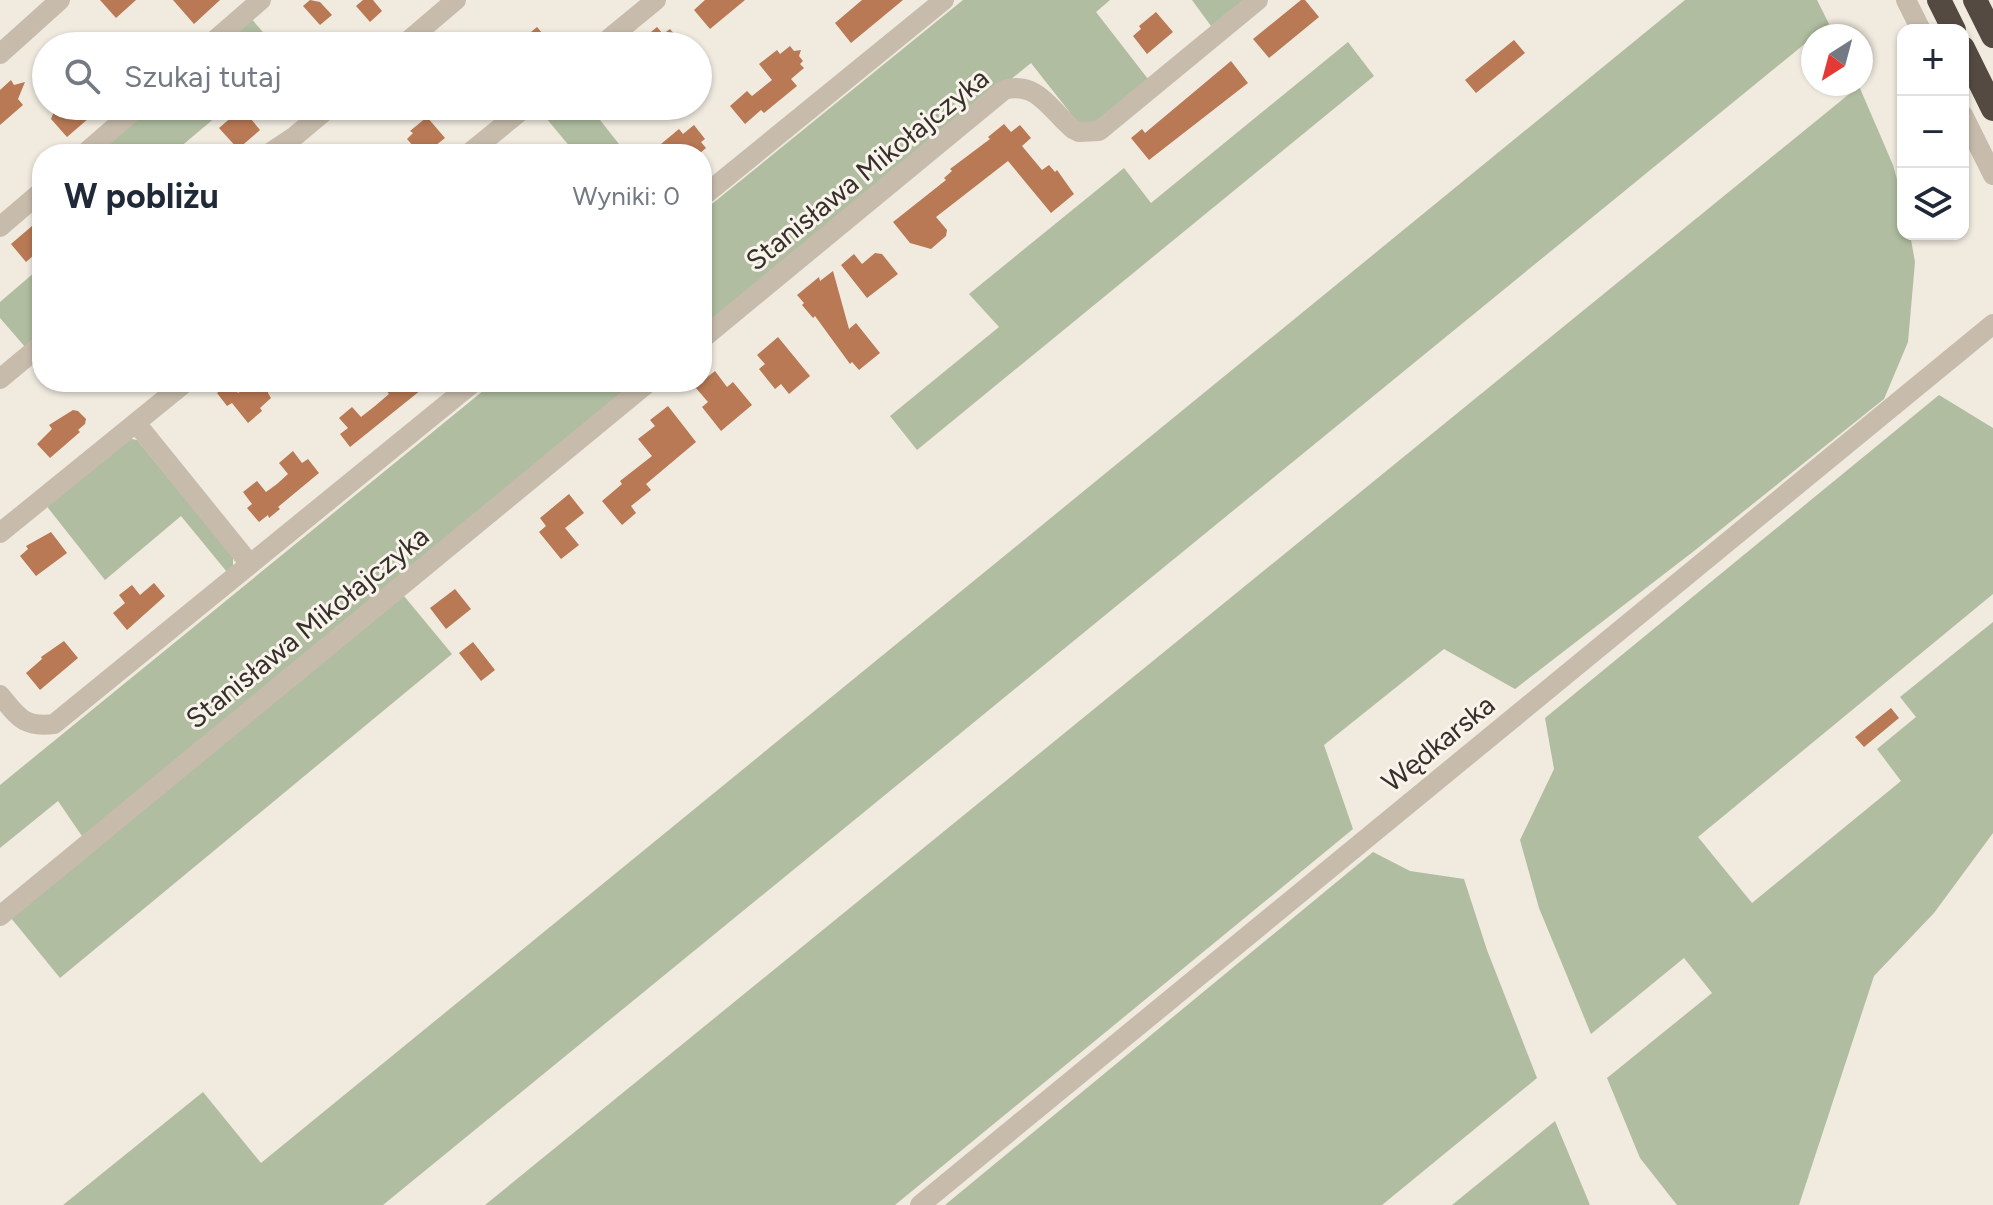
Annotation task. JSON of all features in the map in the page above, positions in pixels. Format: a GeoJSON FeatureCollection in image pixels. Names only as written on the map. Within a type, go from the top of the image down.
{"type":"FeatureCollection","features":[{"type":"Feature","properties":{"kind":"highway"},"geometry":{"type":"LineString","coordinates":[[1939,0],[1951,24]]}},
{"type":"Feature","properties":{"kind":"highway"},"geometry":{"type":"LineString","coordinates":[[1975,0],[1993,36]]}},
{"type":"Feature","properties":{"kind":"highway"},"geometry":{"type":"LineString","coordinates":[[1969,60],[1993,109]]}},
{"type":"Feature","properties":{"kind":"street"},"geometry":{"type":"LineString","coordinates":[[0,54],[60,0]]}},
{"type":"Feature","properties":{"kind":"street"},"geometry":{"type":"LineString","coordinates":[[224,32],[261,0]]}},
{"type":"Feature","properties":{"kind":"street"},"geometry":{"type":"LineString","coordinates":[[418,32],[456,0]]}},
{"type":"Feature","properties":{"kind":"street"},"geometry":{"type":"LineString","coordinates":[[617,32],[656,0]]}},
{"type":"Feature","properties":{"kind":"street"},"geometry":{"type":"LineString","coordinates":[[712,189],[944,0]]}},
{"type":"Feature","properties":{"kind":"street","name":"Stanisława Mikołajczyka"},"geometry":{"type":"LineString","coordinates":[[712,331],[1004,90],[1014,87],[1034,92],[1073,129],[1079,132],[1099,131],[1258,0]]}},
{"type":"Feature","properties":{"kind":"street"},"geometry":{"type":"LineString","coordinates":[[1906,0],[1918,24]]}},
{"type":"Feature","properties":{"kind":"street"},"geometry":{"type":"LineString","coordinates":[[95,144],[123,120]]}},
{"type":"Feature","properties":{"kind":"street"},"geometry":{"type":"LineString","coordinates":[[283,144],[314,120]]}},
{"type":"Feature","properties":{"kind":"street"},"geometry":{"type":"LineString","coordinates":[[480,144],[510,120]]}},
{"type":"Feature","properties":{"kind":"street"},"geometry":{"type":"LineString","coordinates":[[1969,127],[1993,175]]}},
{"type":"Feature","properties":{"kind":"street"},"geometry":{"type":"LineString","coordinates":[[0,227],[32,200]]}},
{"type":"Feature","properties":{"kind":"street","name":"Wędkarska"},"geometry":{"type":"LineString","coordinates":[[920,1205],[1993,324]]}},
{"type":"Feature","properties":{"kind":"street"},"geometry":{"type":"LineString","coordinates":[[0,379],[32,352]]}},
{"type":"Feature","properties":{"kind":"street"},"geometry":{"type":"LineString","coordinates":[[0,533],[174,392]]}},
{"type":"Feature","properties":{"kind":"street"},"geometry":{"type":"LineString","coordinates":[[0,695],[21,721],[38,726],[54,724],[462,392]]}},
{"type":"Feature","properties":{"kind":"street","name":"Stanisława Mikołajczyka"},"geometry":{"type":"LineString","coordinates":[[0,916],[637,392]]}},
{"type":"Feature","properties":{"kind":"street"},"geometry":{"type":"LineString","coordinates":[[136,423],[250,564]]}},
{"type":"Feature","properties":{"kind":"green space"},"geometry":{"type":"Polygon","coordinates":[[[963,0],[1110,0],[1096,12],[1148,79],[1090,126],[1079,124],[1031,63],[712,323],[712,204],[963,0]]]}},
{"type":"Feature","properties":{"kind":"green space"},"geometry":{"type":"Polygon","coordinates":[[[1192,0],[1243,0],[1211,26],[1192,0]]]}},
{"type":"Feature","properties":{"kind":"green space"},"geometry":{"type":"Polygon","coordinates":[[[1685,0],[1817,0],[1829,24],[1801,24],[1801,47],[383,1205],[63,1205],[203,1092],[261,1163],[1685,0]]]}},
{"type":"Feature","properties":{"kind":"green space"},"geometry":{"type":"Polygon","coordinates":[[[249,16],[263,32],[230,32],[249,16]]]}},
{"type":"Feature","properties":{"kind":"green space"},"geometry":{"type":"Polygon","coordinates":[[[1348,42],[1374,76],[917,450],[890,416],[999,327],[969,294],[1124,168],[1151,203],[1348,42]]]}},
{"type":"Feature","properties":{"kind":"green space"},"geometry":{"type":"Polygon","coordinates":[[[1847,96],[1863,96],[1897,179],[1897,240],[1911,240],[1915,262],[1908,342],[1884,399],[1515,689],[1444,649],[1324,745],[1353,829],[895,1205],[485,1205],[1847,96]]]}},
{"type":"Feature","properties":{"kind":"green space"},"geometry":{"type":"Polygon","coordinates":[[[130,120],[212,120],[184,144],[102,144],[130,120]]]}},
{"type":"Feature","properties":{"kind":"green space"},"geometry":{"type":"Polygon","coordinates":[[[548,120],[600,120],[619,144],[568,144],[548,120]]]}},
{"type":"Feature","properties":{"kind":"green space"},"geometry":{"type":"Polygon","coordinates":[[[32,275],[32,343],[26,348],[0,318],[0,302],[32,275]]]}},
{"type":"Feature","properties":{"kind":"green space"},"geometry":{"type":"Polygon","coordinates":[[[482,392],[628,392],[84,839],[58,801],[0,848],[0,785],[482,392]]]}},
{"type":"Feature","properties":{"kind":"green space"},"geometry":{"type":"Polygon","coordinates":[[[1939,395],[1993,428],[1993,594],[1698,837],[1752,903],[1901,781],[1877,749],[1916,717],[1900,697],[1993,622],[1993,833],[1934,913],[1874,976],[1799,1205],[1677,1205],[1640,1158],[1607,1078],[1712,993],[1684,958],[1591,1034],[1539,908],[1520,840],[1554,769],[1545,718],[1939,395]]]}},
{"type":"Feature","properties":{"kind":"green space"},"geometry":{"type":"Polygon","coordinates":[[[127,438],[137,440],[233,557],[233,569],[227,572],[181,516],[105,580],[45,504],[127,438]]]}},
{"type":"Feature","properties":{"kind":"green space"},"geometry":{"type":"Polygon","coordinates":[[[404,596],[452,654],[60,978],[11,918],[404,596]]]}},
{"type":"Feature","properties":{"kind":"green space"},"geometry":{"type":"Polygon","coordinates":[[[1373,852],[1410,871],[1464,879],[1487,950],[1537,1078],[1382,1205],[945,1205],[1373,852]]]}},
{"type":"Feature","properties":{"kind":"green space"},"geometry":{"type":"Polygon","coordinates":[[[1555,1121],[1590,1205],[1452,1205],[1555,1121]]]}},
{"type":"Feature","properties":{"kind":"building"},"geometry":{"type":"Polygon","coordinates":[[[100,0],[136,0],[116,18],[100,0]]]}},
{"type":"Feature","properties":{"kind":"building"},"geometry":{"type":"Polygon","coordinates":[[[173,0],[220,0],[194,24],[173,0]]]}},
{"type":"Feature","properties":{"kind":"building"},"geometry":{"type":"Polygon","coordinates":[[[310,0],[320,2],[332,15],[320,25],[303,6],[310,0]]]}},
{"type":"Feature","properties":{"kind":"building"},"geometry":{"type":"Polygon","coordinates":[[[363,0],[373,0],[382,11],[370,22],[356,6],[363,0]]]}},
{"type":"Feature","properties":{"kind":"building"},"geometry":{"type":"Polygon","coordinates":[[[705,0],[745,0],[710,29],[694,10],[705,0]]]}},
{"type":"Feature","properties":{"kind":"building"},"geometry":{"type":"Polygon","coordinates":[[[862,0],[903,0],[851,43],[835,23],[862,0]]]}},
{"type":"Feature","properties":{"kind":"building"},"geometry":{"type":"Polygon","coordinates":[[[1301,0],[1305,0],[1319,17],[1269,58],[1253,39],[1301,0]]]}},
{"type":"Feature","properties":{"kind":"building"},"geometry":{"type":"Polygon","coordinates":[[[1156,12],[1173,32],[1147,54],[1133,36],[1141,29],[1139,26],[1156,12]]]}},
{"type":"Feature","properties":{"kind":"building"},"geometry":{"type":"Polygon","coordinates":[[[1514,40],[1525,53],[1476,93],[1465,80],[1514,40]]]}},
{"type":"Feature","properties":{"kind":"building"},"geometry":{"type":"Polygon","coordinates":[[[790,46],[794,51],[801,50],[799,56],[803,61],[800,64],[804,68],[791,79],[797,86],[745,124],[730,106],[747,91],[752,96],[772,80],[759,64],[777,50],[780,54],[790,46]]]}},
{"type":"Feature","properties":{"kind":"building"},"geometry":{"type":"Polygon","coordinates":[[[1231,61],[1248,83],[1149,160],[1131,138],[1142,129],[1145,133],[1231,61]]]}},
{"type":"Feature","properties":{"kind":"building"},"geometry":{"type":"Polygon","coordinates":[[[11,80],[14,85],[25,82],[18,99],[23,105],[0,125],[0,90],[11,80]]]}},
{"type":"Feature","properties":{"kind":"building"},"geometry":{"type":"Polygon","coordinates":[[[52,120],[87,120],[67,137],[52,120]]]}},
{"type":"Feature","properties":{"kind":"building"},"geometry":{"type":"Polygon","coordinates":[[[228,120],[252,120],[260,130],[244,144],[233,144],[219,128],[228,120]]]}},
{"type":"Feature","properties":{"kind":"building"},"geometry":{"type":"Polygon","coordinates":[[[423,120],[430,120],[445,138],[438,144],[411,144],[407,139],[413,133],[410,131],[423,120]]]}},
{"type":"Feature","properties":{"kind":"building"},"geometry":{"type":"Polygon","coordinates":[[[1004,124],[1011,132],[1020,125],[1031,138],[1022,146],[1042,170],[1049,165],[1055,172],[1057,170],[1074,194],[1051,213],[1008,161],[936,217],[947,230],[946,236],[931,249],[910,243],[893,222],[946,180],[944,178],[952,171],[950,169],[990,139],[988,137],[1004,124]]]}},
{"type":"Feature","properties":{"kind":"building"},"geometry":{"type":"Polygon","coordinates":[[[694,125],[705,139],[703,144],[661,144],[679,129],[683,134],[694,125]]]}},
{"type":"Feature","properties":{"kind":"building"},"geometry":{"type":"Polygon","coordinates":[[[32,226],[32,257],[26,262],[11,244],[32,226]]]}},
{"type":"Feature","properties":{"kind":"building"},"geometry":{"type":"Polygon","coordinates":[[[875,253],[882,254],[898,274],[867,298],[841,265],[854,254],[862,264],[875,253]]]}},
{"type":"Feature","properties":{"kind":"building"},"geometry":{"type":"Polygon","coordinates":[[[833,271],[849,329],[856,323],[880,353],[859,370],[852,362],[850,364],[797,295],[819,277],[820,281],[833,271]]]}},
{"type":"Feature","properties":{"kind":"building"},"geometry":{"type":"Polygon","coordinates":[[[778,337],[810,376],[789,394],[781,384],[775,389],[759,369],[765,364],[757,355],[778,337]]]}},
{"type":"Feature","properties":{"kind":"building"},"geometry":{"type":"Polygon","coordinates":[[[715,371],[727,387],[733,382],[752,405],[721,431],[702,407],[708,402],[699,392],[712,392],[712,373],[715,371]]]}},
{"type":"Feature","properties":{"kind":"building"},"geometry":{"type":"Polygon","coordinates":[[[268,392],[271,398],[248,423],[232,403],[227,406],[217,393],[268,392]]]}},
{"type":"Feature","properties":{"kind":"building"},"geometry":{"type":"Polygon","coordinates":[[[388,392],[419,392],[350,447],[340,434],[348,428],[339,418],[352,407],[361,417],[389,394],[388,392]]]}},
{"type":"Feature","properties":{"kind":"building"},"geometry":{"type":"Polygon","coordinates":[[[668,406],[696,442],[646,484],[651,490],[631,506],[636,513],[622,525],[602,501],[622,484],[620,481],[652,456],[638,439],[655,426],[650,420],[668,406]]]}},
{"type":"Feature","properties":{"kind":"building"},"geometry":{"type":"Polygon","coordinates":[[[73,410],[86,419],[85,424],[50,458],[37,444],[52,429],[49,425],[73,410]]]}},
{"type":"Feature","properties":{"kind":"building"},"geometry":{"type":"Polygon","coordinates":[[[293,451],[302,463],[308,459],[319,473],[269,518],[268,515],[259,522],[247,508],[252,504],[243,492],[257,481],[266,492],[277,484],[288,474],[279,463],[293,451]]]}},
{"type":"Feature","properties":{"kind":"building"},"geometry":{"type":"Polygon","coordinates":[[[569,494],[584,513],[565,528],[579,545],[561,559],[539,532],[546,526],[540,518],[569,494]]]}},
{"type":"Feature","properties":{"kind":"building"},"geometry":{"type":"Polygon","coordinates":[[[51,532],[67,553],[36,576],[20,556],[28,549],[26,546],[51,532]]]}},
{"type":"Feature","properties":{"kind":"building"},"geometry":{"type":"Polygon","coordinates":[[[154,583],[165,596],[127,630],[113,613],[125,603],[119,595],[132,585],[140,595],[154,583]]]}},
{"type":"Feature","properties":{"kind":"building"},"geometry":{"type":"Polygon","coordinates":[[[455,589],[471,609],[446,629],[430,608],[455,589]]]}},
{"type":"Feature","properties":{"kind":"building"},"geometry":{"type":"Polygon","coordinates":[[[64,641],[78,658],[40,690],[26,673],[41,657],[64,641]]]}},
{"type":"Feature","properties":{"kind":"building"},"geometry":{"type":"Polygon","coordinates":[[[473,642],[495,670],[481,681],[459,653],[473,642]]]}},
{"type":"Feature","properties":{"kind":"building"},"geometry":{"type":"Polygon","coordinates":[[[1891,708],[1899,718],[1864,747],[1855,737],[1891,708]]]}}]}
